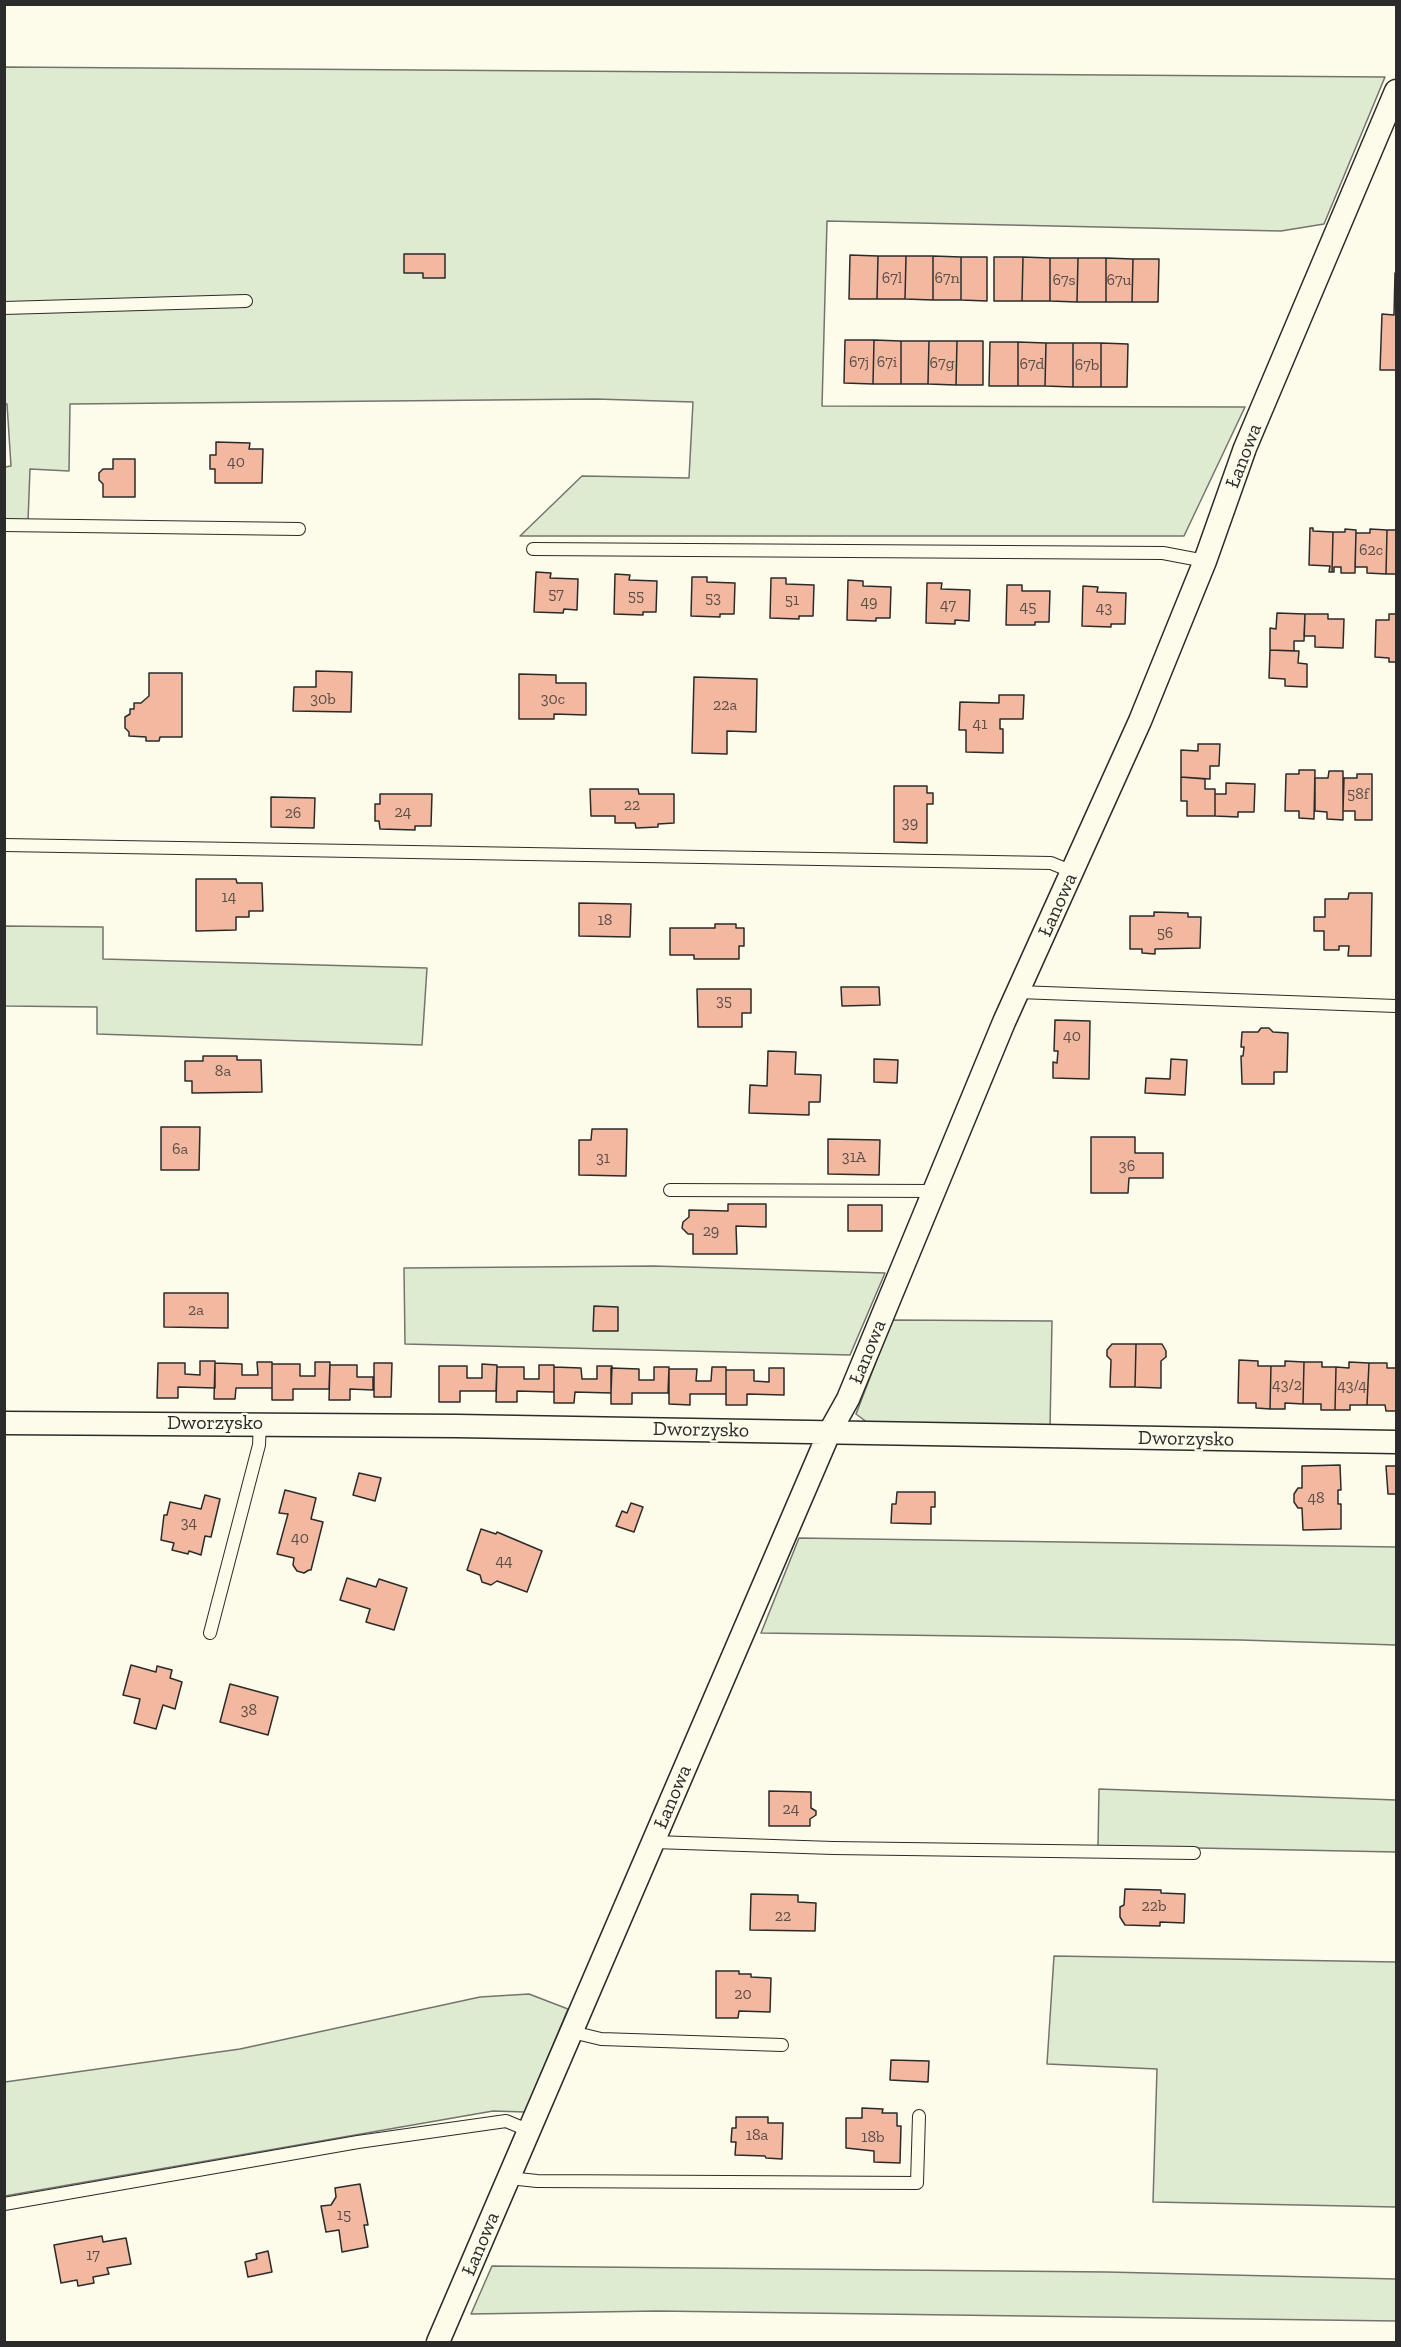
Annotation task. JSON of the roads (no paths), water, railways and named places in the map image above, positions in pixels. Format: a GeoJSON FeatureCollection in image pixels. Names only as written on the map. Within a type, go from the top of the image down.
{"type":"FeatureCollection","features":[{"type":"Feature","properties":{"kind":"street","name":"Łanowa"},"geometry":{"type":"LineString","coordinates":[[438,2343],[830,1433],[848,1400],[933,1191],[1018,992],[1140,721],[1205,561],[1245,448],[1396,91]]}},
{"type":"Feature","properties":{"kind":"street","name":"Dworzysko"},"geometry":{"type":"LineString","coordinates":[[4,1423],[260,1423],[1396,1443]]}},
{"type":"Feature","properties":{"kind":"lane"},"geometry":{"type":"LineString","coordinates":[[4,308],[246,301]]}},
{"type":"Feature","properties":{"kind":"lane"},"geometry":{"type":"LineString","coordinates":[[4,525],[299,528]]}},
{"type":"Feature","properties":{"kind":"lane"},"geometry":{"type":"LineString","coordinates":[[533,549],[1163,553],[1205,561]]}},
{"type":"Feature","properties":{"kind":"lane"},"geometry":{"type":"LineString","coordinates":[[4,845],[1050,863],[1072,872]]}},
{"type":"Feature","properties":{"kind":"lane"},"geometry":{"type":"LineString","coordinates":[[1018,992],[1396,1006]]}},
{"type":"Feature","properties":{"kind":"lane"},"geometry":{"type":"LineString","coordinates":[[670,1190],[933,1191]]}},
{"type":"Feature","properties":{"kind":"lane"},"geometry":{"type":"LineString","coordinates":[[210,1634],[259,1445],[260,1423]]}},
{"type":"Feature","properties":{"kind":"lane"},"geometry":{"type":"LineString","coordinates":[[654,1842],[833,1848],[1194,1853]]}},
{"type":"Feature","properties":{"kind":"lane"},"geometry":{"type":"LineString","coordinates":[[572,2032],[601,2039],[783,2045]]}},
{"type":"Feature","properties":{"kind":"lane"},"geometry":{"type":"LineString","coordinates":[[509,2178],[537,2181],[917,2183],[920,2116]]}},
{"type":"Feature","properties":{"kind":"lane"},"geometry":{"type":"LineString","coordinates":[[4,2204],[369,2140],[506,2121],[530,2131]]}}]}
